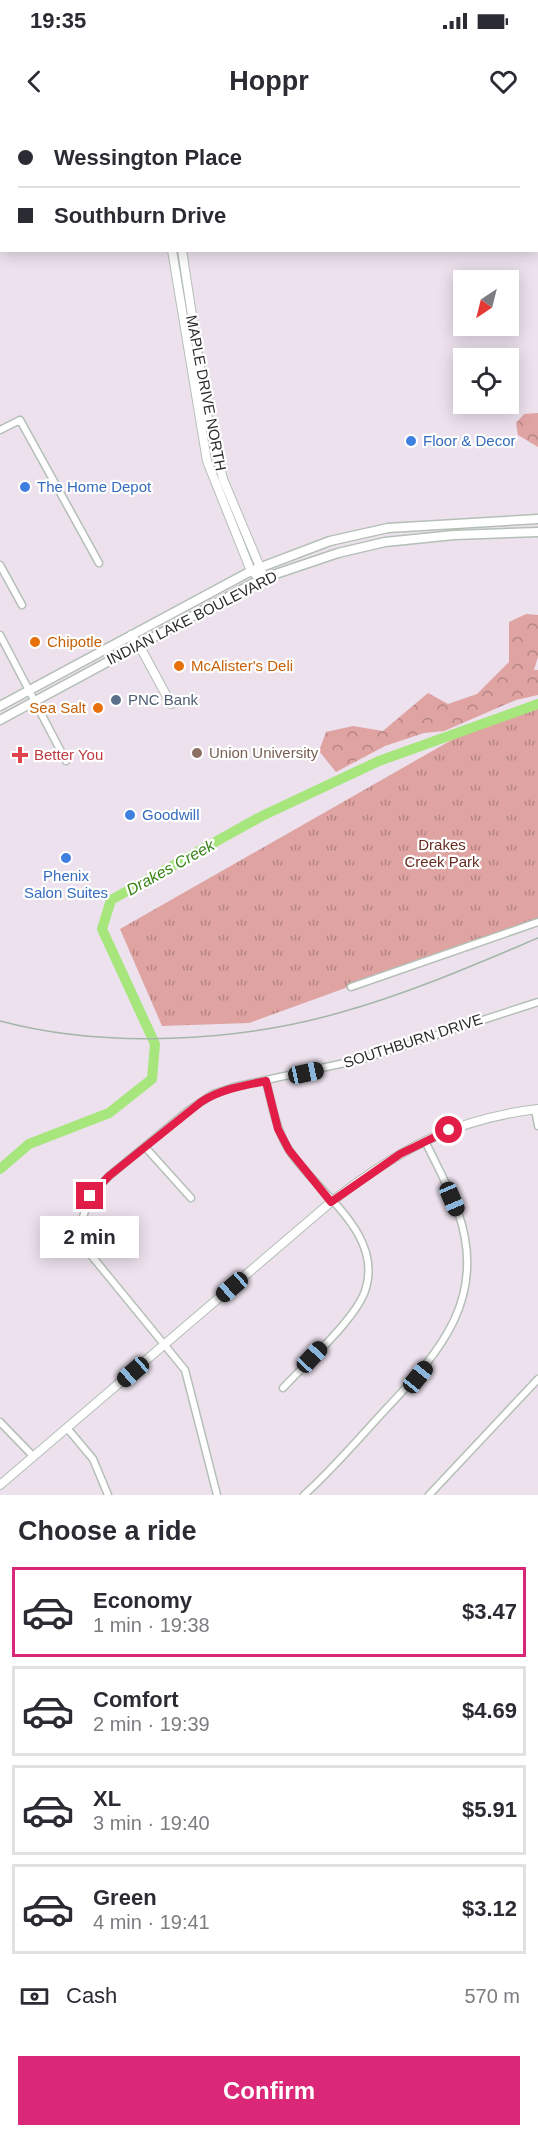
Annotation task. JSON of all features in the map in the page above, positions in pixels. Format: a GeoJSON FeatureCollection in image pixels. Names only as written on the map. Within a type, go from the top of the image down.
{"type":"FeatureCollection","features":[{"type":"Feature","properties":{"kind":"main road","name":"INDIAN LAKE BOULEVARD"},"geometry":{"type":"LineString","coordinates":[[0,706],[251,571],[330,541],[388,528],[538,519]]}},
{"type":"Feature","properties":{"kind":"main road","name":"INDIAN LAKE BOULEVARD"},"geometry":{"type":"LineString","coordinates":[[0,720],[261,579],[338,552],[385,542],[538,532]]}},
{"type":"Feature","properties":{"kind":"street","name":"MAPLE DRIVE NORTH"},"geometry":{"type":"LineString","coordinates":[[172,252],[186,310],[205,420],[207,461],[251,571],[261,579]]}},
{"type":"Feature","properties":{"kind":"street","name":"MAPLE DRIVE NORTH"},"geometry":{"type":"LineString","coordinates":[[182,252],[186,310]]}},
{"type":"Feature","properties":{"kind":"street"},"geometry":{"type":"LineString","coordinates":[[0,430],[20,420],[99,563]]}},
{"type":"Feature","properties":{"kind":"street","name":"MAPLE DRIVE NORTH"},"geometry":{"type":"LineString","coordinates":[[205,420],[223,479],[262,568],[261,579]]}},
{"type":"Feature","properties":{"kind":"street"},"geometry":{"type":"LineString","coordinates":[[214,482],[223,479]]}},
{"type":"Feature","properties":{"kind":"street"},"geometry":{"type":"LineString","coordinates":[[0,565],[21,605]]}},
{"type":"Feature","properties":{"kind":"street"},"geometry":{"type":"LineString","coordinates":[[0,635],[66,761]]}},
{"type":"Feature","properties":{"kind":"street"},"geometry":{"type":"LineString","coordinates":[[131,635],[139,645],[171,704]]}},
{"type":"Feature","properties":{"kind":"street"},"geometry":{"type":"LineString","coordinates":[[351,987],[538,922]]}},
{"type":"Feature","properties":{"kind":"street","name":"SOUTHBURN DRIVE"},"geometry":{"type":"LineString","coordinates":[[218,1495],[185,1370],[91,1255],[84,1238],[83,1217],[90,1196],[109,1176],[146,1148],[189,1110],[213,1094],[363,1059],[538,1002]]}},
{"type":"Feature","properties":{"kind":"street"},"geometry":{"type":"LineString","coordinates":[[266,1081],[278,1129],[289,1150],[359,1236],[367,1255],[368,1273],[365,1292],[355,1309],[283,1388]]}},
{"type":"Feature","properties":{"kind":"street"},"geometry":{"type":"LineString","coordinates":[[0,1485],[331,1202],[377,1168],[425,1141],[482,1118],[537,1109],[538,1126]]}},
{"type":"Feature","properties":{"kind":"street"},"geometry":{"type":"LineString","coordinates":[[304,1495],[418,1377],[439,1350],[458,1312],[466,1276],[463,1233],[458,1213],[425,1141]]}},
{"type":"Feature","properties":{"kind":"street"},"geometry":{"type":"LineString","coordinates":[[146,1148],[191,1198]]}},
{"type":"Feature","properties":{"kind":"street"},"geometry":{"type":"LineString","coordinates":[[429,1495],[538,1379]]}},
{"type":"Feature","properties":{"kind":"street"},"geometry":{"type":"LineString","coordinates":[[0,1422],[33,1456]]}},
{"type":"Feature","properties":{"kind":"street"},"geometry":{"type":"LineString","coordinates":[[67,1428],[93,1459],[108,1495]]}},
{"type":"Feature","properties":{"kind":"green space"},"geometry":{"type":"Polygon","coordinates":[[[538,413],[538,447],[518,435],[516,423],[524,414],[538,413]]]}},
{"type":"Feature","properties":{"kind":"green space"},"geometry":{"type":"Polygon","coordinates":[[[526,614],[538,615],[538,657],[534,670],[538,670],[538,695],[516,700],[444,731],[424,733],[385,746],[336,772],[319,751],[326,732],[353,726],[383,731],[428,693],[448,704],[477,694],[509,662],[509,622],[526,614]]]}},
{"type":"Feature","properties":{"kind":"green space","name":"Drakes Creek Park"},"geometry":{"type":"Polygon","coordinates":[[[538,704],[538,918],[249,1023],[162,1026],[120,929],[499,713],[538,704]]]}},
{"type":"Feature","properties":{"kind":"waterway","name":"Drakes Creek"},"geometry":{"type":"LineString","coordinates":[[0,1169],[29,1144],[109,1113],[152,1079],[155,1044],[102,929],[111,900],[262,816],[379,761],[538,704]]}},
{"type":"Feature","properties":{"kind":"railway"},"geometry":{"type":"LineString","coordinates":[[0,1021],[83,1036],[127,1038],[172,1038],[260,1030],[342,1012],[392,996],[538,938]]}},
{"type":"Feature","properties":{"kind":"place","name":"Floor & Decor"},"geometry":{"type":"Point","coordinates":[411,441]}},
{"type":"Feature","properties":{"kind":"place","name":"The Home Depot"},"geometry":{"type":"Point","coordinates":[25,487]}},
{"type":"Feature","properties":{"kind":"place","name":"Chipotle"},"geometry":{"type":"Point","coordinates":[35,642]}},
{"type":"Feature","properties":{"kind":"place","name":"McAlister's Deli"},"geometry":{"type":"Point","coordinates":[179,666]}},
{"type":"Feature","properties":{"kind":"place","name":"PNC Bank"},"geometry":{"type":"Point","coordinates":[116,700]}},
{"type":"Feature","properties":{"kind":"place","name":"Sea Salt"},"geometry":{"type":"Point","coordinates":[98,708]}},
{"type":"Feature","properties":{"kind":"place","name":"Union University"},"geometry":{"type":"Point","coordinates":[197,753]}},
{"type":"Feature","properties":{"kind":"place","name":"Better You"},"geometry":{"type":"Point","coordinates":[20,755]}},
{"type":"Feature","properties":{"kind":"place","name":"Goodwill"},"geometry":{"type":"Point","coordinates":[130,815]}},
{"type":"Feature","properties":{"kind":"place","name":"Phenix Salon Suites"},"geometry":{"type":"Point","coordinates":[66,858]}},
{"type":"Feature","properties":{"kind":"route"},"geometry":{"type":"LineString","coordinates":[[90,1196],[109,1176],[146,1148],[189,1110],[213,1094],[266,1081],[278,1129],[289,1150],[331,1202],[369,1173],[400,1154],[449,1130]]}}]}
